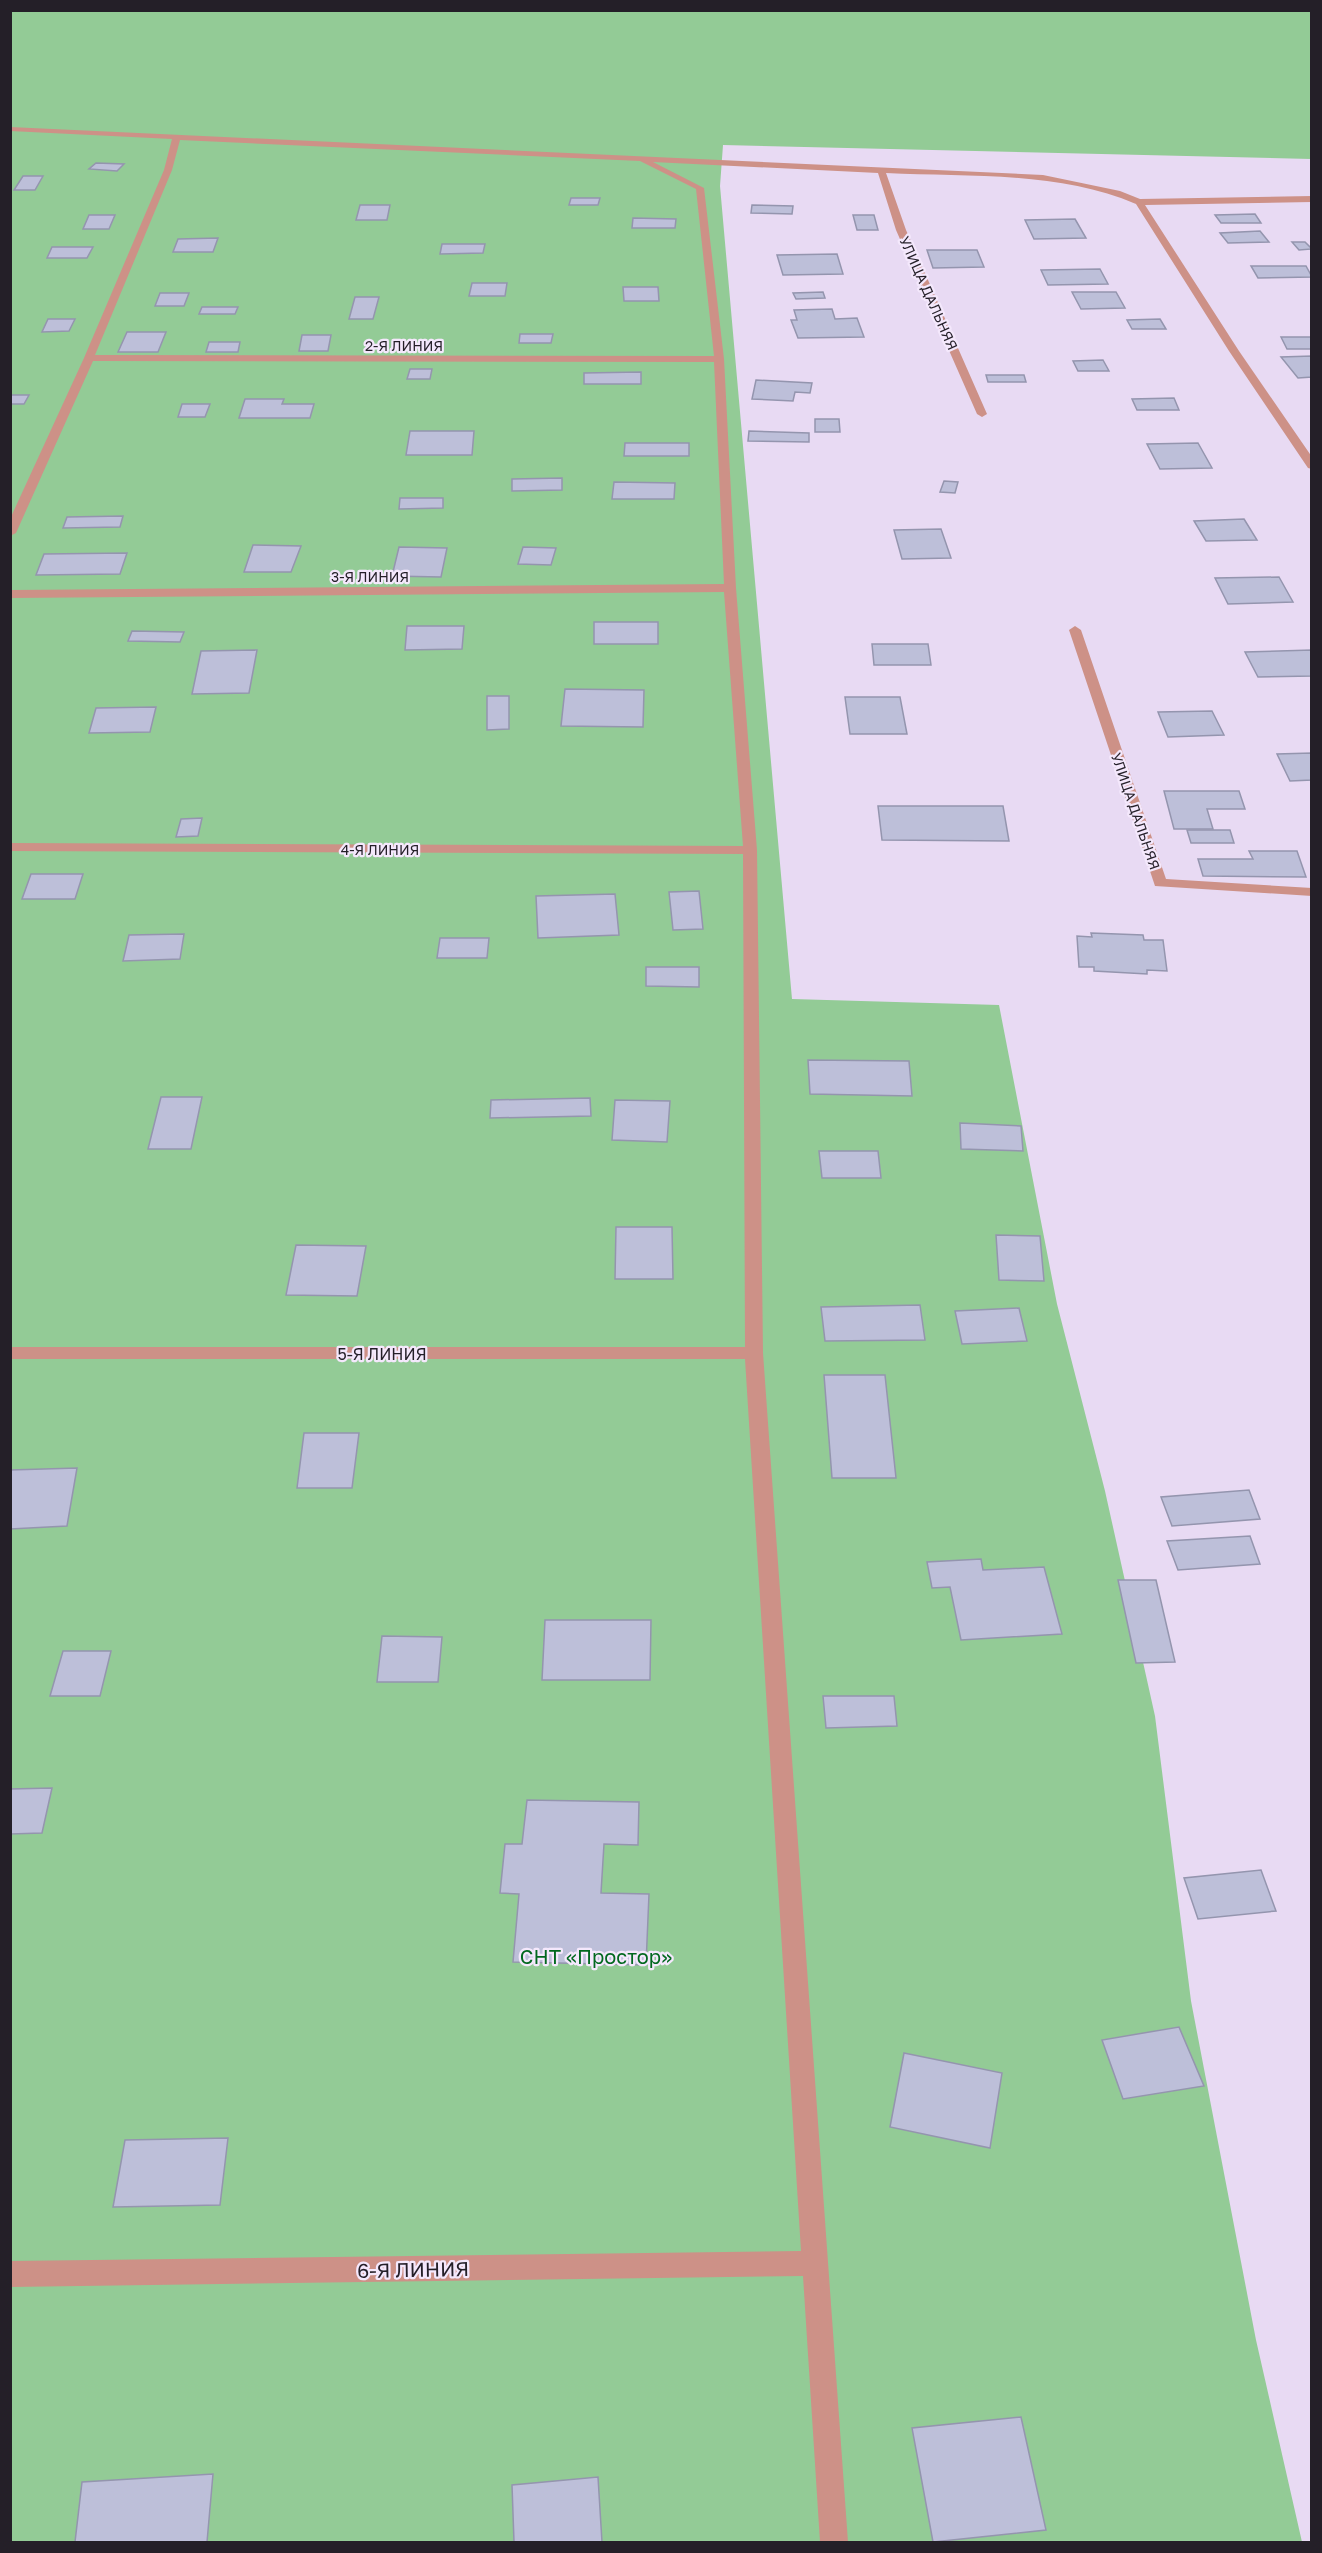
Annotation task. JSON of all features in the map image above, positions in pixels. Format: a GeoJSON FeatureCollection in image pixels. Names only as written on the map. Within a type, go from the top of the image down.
{"type":"FeatureCollection","features":[{"type":"Feature","properties":{"kind":"street"},"geometry":{"type":"LineString","coordinates":[[10,129],[644,161],[1043,178],[1120,194],[1139,202],[1311,200]]}},
{"type":"Feature","properties":{"kind":"street"},"geometry":{"type":"LineString","coordinates":[[10,533],[89,358],[168,170],[177,137]]}},
{"type":"Feature","properties":{"kind":"street"},"geometry":{"type":"LineString","coordinates":[[644,161],[700,188],[719,359],[730,588],[750,850],[754,1353],[834,2542]]}},
{"type":"Feature","properties":{"kind":"street","name":"УЛИЦА ДАЛЬНЯЯ"},"geometry":{"type":"LineString","coordinates":[[881,170],[901,230],[982,414]]}},
{"type":"Feature","properties":{"kind":"street"},"geometry":{"type":"LineString","coordinates":[[1139,202],[1311,466]]}},
{"type":"Feature","properties":{"kind":"street","name":"2-Я ЛИНИЯ"},"geometry":{"type":"LineString","coordinates":[[89,358],[719,359]]}},
{"type":"Feature","properties":{"kind":"street","name":"3-Я ЛИНИЯ"},"geometry":{"type":"LineString","coordinates":[[10,594],[730,588]]}},
{"type":"Feature","properties":{"kind":"street","name":"УЛИЦА ДАЛЬНЯЯ"},"geometry":{"type":"LineString","coordinates":[[1075,630],[1160,883],[1311,892]]}},
{"type":"Feature","properties":{"kind":"street","name":"4-Я ЛИНИЯ"},"geometry":{"type":"LineString","coordinates":[[10,847],[750,850]]}},
{"type":"Feature","properties":{"kind":"street","name":"5-Я ЛИНИЯ"},"geometry":{"type":"LineString","coordinates":[[10,1353],[754,1353]]}},
{"type":"Feature","properties":{"kind":"street","name":"6-Я ЛИНИЯ"},"geometry":{"type":"LineString","coordinates":[[10,2274],[816,2263]]}},
{"type":"Feature","properties":{"kind":"green space","name":"СНТ «Простор»"},"geometry":{"type":"Polygon","coordinates":[[[11,11],[1311,11],[1311,159],[723,145],[720,186],[792,999],[999,1005],[1057,1304],[1105,1491],[1155,1716],[1191,2001],[1256,2340],[1302,2542],[11,2542],[11,11]]]}},
{"type":"Feature","properties":{"kind":"building"},"geometry":{"type":"Polygon","coordinates":[[[96,163],[124,164],[117,171],[89,169],[96,163]]]}},
{"type":"Feature","properties":{"kind":"building"},"geometry":{"type":"Polygon","coordinates":[[[23,176],[43,176],[35,190],[14,190],[23,176]]]}},
{"type":"Feature","properties":{"kind":"building"},"geometry":{"type":"Polygon","coordinates":[[[571,198],[600,198],[598,205],[569,205],[571,198]]]}},
{"type":"Feature","properties":{"kind":"building"},"geometry":{"type":"Polygon","coordinates":[[[360,205],[390,205],[387,220],[356,220],[360,205]]]}},
{"type":"Feature","properties":{"kind":"building"},"geometry":{"type":"Polygon","coordinates":[[[752,205],[793,206],[792,214],[751,213],[752,205]]]}},
{"type":"Feature","properties":{"kind":"building"},"geometry":{"type":"Polygon","coordinates":[[[1255,214],[1261,223],[1221,223],[1215,215],[1255,214]]]}},
{"type":"Feature","properties":{"kind":"building"},"geometry":{"type":"Polygon","coordinates":[[[89,215],[115,215],[109,229],[83,229],[89,215]]]}},
{"type":"Feature","properties":{"kind":"building"},"geometry":{"type":"Polygon","coordinates":[[[853,215],[874,215],[878,230],[857,230],[853,215]]]}},
{"type":"Feature","properties":{"kind":"building"},"geometry":{"type":"Polygon","coordinates":[[[633,218],[676,219],[675,228],[632,228],[633,218]]]}},
{"type":"Feature","properties":{"kind":"building"},"geometry":{"type":"Polygon","coordinates":[[[1075,219],[1086,238],[1034,239],[1025,220],[1075,219]]]}},
{"type":"Feature","properties":{"kind":"building"},"geometry":{"type":"Polygon","coordinates":[[[1260,231],[1269,242],[1228,243],[1220,233],[1260,231]]]}},
{"type":"Feature","properties":{"kind":"building"},"geometry":{"type":"Polygon","coordinates":[[[218,238],[213,252],[173,252],[178,239],[218,238]]]}},
{"type":"Feature","properties":{"kind":"building"},"geometry":{"type":"Polygon","coordinates":[[[1292,242],[1305,242],[1312,249],[1299,250],[1292,242]]]}},
{"type":"Feature","properties":{"kind":"building"},"geometry":{"type":"Polygon","coordinates":[[[442,244],[485,244],[483,253],[440,254],[442,244]]]}},
{"type":"Feature","properties":{"kind":"building"},"geometry":{"type":"Polygon","coordinates":[[[52,247],[93,247],[87,258],[47,258],[52,247]]]}},
{"type":"Feature","properties":{"kind":"building"},"geometry":{"type":"Polygon","coordinates":[[[927,250],[977,250],[984,267],[933,268],[927,250]]]}},
{"type":"Feature","properties":{"kind":"building"},"geometry":{"type":"Polygon","coordinates":[[[837,254],[843,274],[783,275],[777,255],[837,254]]]}},
{"type":"Feature","properties":{"kind":"building"},"geometry":{"type":"Polygon","coordinates":[[[1251,266],[1306,266],[1312,277],[1258,278],[1251,266]]]}},
{"type":"Feature","properties":{"kind":"building"},"geometry":{"type":"Polygon","coordinates":[[[1100,269],[1108,284],[1048,285],[1041,270],[1100,269]]]}},
{"type":"Feature","properties":{"kind":"building"},"geometry":{"type":"Polygon","coordinates":[[[472,283],[507,283],[505,296],[469,296],[472,283]]]}},
{"type":"Feature","properties":{"kind":"building"},"geometry":{"type":"Polygon","coordinates":[[[623,287],[658,287],[659,301],[624,301],[623,287]]]}},
{"type":"Feature","properties":{"kind":"building"},"geometry":{"type":"Polygon","coordinates":[[[823,292],[825,298],[796,299],[793,293],[823,292]]]}},
{"type":"Feature","properties":{"kind":"building"},"geometry":{"type":"Polygon","coordinates":[[[1072,292],[1116,292],[1125,308],[1081,309],[1072,292]]]}},
{"type":"Feature","properties":{"kind":"building"},"geometry":{"type":"Polygon","coordinates":[[[160,293],[189,293],[184,306],[155,306],[160,293]]]}},
{"type":"Feature","properties":{"kind":"building"},"geometry":{"type":"Polygon","coordinates":[[[355,297],[379,297],[373,319],[349,319],[355,297]]]}},
{"type":"Feature","properties":{"kind":"building"},"geometry":{"type":"Polygon","coordinates":[[[202,307],[238,307],[235,314],[199,314],[202,307]]]}},
{"type":"Feature","properties":{"kind":"building"},"geometry":{"type":"Polygon","coordinates":[[[832,309],[835,319],[857,318],[864,337],[798,338],[791,320],[797,320],[794,310],[832,309]]]}},
{"type":"Feature","properties":{"kind":"building"},"geometry":{"type":"Polygon","coordinates":[[[48,319],[75,319],[69,331],[42,332],[48,319]]]}},
{"type":"Feature","properties":{"kind":"building"},"geometry":{"type":"Polygon","coordinates":[[[1160,319],[1166,329],[1132,329],[1127,320],[1160,319]]]}},
{"type":"Feature","properties":{"kind":"building"},"geometry":{"type":"Polygon","coordinates":[[[127,332],[166,332],[158,352],[118,352],[127,332]]]}},
{"type":"Feature","properties":{"kind":"building"},"geometry":{"type":"Polygon","coordinates":[[[520,334],[553,334],[551,343],[519,343],[520,334]]]}},
{"type":"Feature","properties":{"kind":"building"},"geometry":{"type":"Polygon","coordinates":[[[302,335],[331,335],[328,351],[299,351],[302,335]]]}},
{"type":"Feature","properties":{"kind":"building"},"geometry":{"type":"Polygon","coordinates":[[[1281,337],[1312,337],[1312,349],[1287,349],[1281,337]]]}},
{"type":"Feature","properties":{"kind":"building"},"geometry":{"type":"Polygon","coordinates":[[[209,342],[240,342],[238,352],[206,352],[209,342]]]}},
{"type":"Feature","properties":{"kind":"building"},"geometry":{"type":"Polygon","coordinates":[[[1312,356],[1312,377],[1298,378],[1281,357],[1312,356]]]}},
{"type":"Feature","properties":{"kind":"building"},"geometry":{"type":"Polygon","coordinates":[[[1103,360],[1109,371],[1078,371],[1073,361],[1103,360]]]}},
{"type":"Feature","properties":{"kind":"building"},"geometry":{"type":"Polygon","coordinates":[[[410,369],[432,369],[430,379],[407,379],[410,369]]]}},
{"type":"Feature","properties":{"kind":"building"},"geometry":{"type":"Polygon","coordinates":[[[641,372],[641,384],[584,384],[584,373],[641,372]]]}},
{"type":"Feature","properties":{"kind":"building"},"geometry":{"type":"Polygon","coordinates":[[[986,375],[1024,375],[1026,382],[988,382],[986,375]]]}},
{"type":"Feature","properties":{"kind":"building"},"geometry":{"type":"Polygon","coordinates":[[[756,380],[812,383],[810,393],[795,392],[793,401],[752,399],[756,380]]]}},
{"type":"Feature","properties":{"kind":"building"},"geometry":{"type":"Polygon","coordinates":[[[10,395],[29,395],[24,404],[10,404],[10,395]]]}},
{"type":"Feature","properties":{"kind":"building"},"geometry":{"type":"Polygon","coordinates":[[[1174,398],[1179,410],[1137,410],[1132,399],[1174,398]]]}},
{"type":"Feature","properties":{"kind":"building"},"geometry":{"type":"Polygon","coordinates":[[[245,399],[284,399],[282,404],[314,404],[310,418],[239,418],[245,399]]]}},
{"type":"Feature","properties":{"kind":"building"},"geometry":{"type":"Polygon","coordinates":[[[182,404],[210,404],[205,417],[178,417],[182,404]]]}},
{"type":"Feature","properties":{"kind":"building"},"geometry":{"type":"Polygon","coordinates":[[[815,419],[839,419],[840,432],[815,432],[815,419]]]}},
{"type":"Feature","properties":{"kind":"building"},"geometry":{"type":"Polygon","coordinates":[[[410,431],[474,431],[472,455],[406,455],[410,431]]]}},
{"type":"Feature","properties":{"kind":"building"},"geometry":{"type":"Polygon","coordinates":[[[749,431],[809,433],[809,442],[748,441],[749,431]]]}},
{"type":"Feature","properties":{"kind":"building"},"geometry":{"type":"Polygon","coordinates":[[[625,443],[689,443],[689,456],[624,456],[625,443]]]}},
{"type":"Feature","properties":{"kind":"building"},"geometry":{"type":"Polygon","coordinates":[[[1198,443],[1212,468],[1160,469],[1147,444],[1198,443]]]}},
{"type":"Feature","properties":{"kind":"building"},"geometry":{"type":"Polygon","coordinates":[[[562,478],[562,490],[512,491],[512,479],[562,478]]]}},
{"type":"Feature","properties":{"kind":"building"},"geometry":{"type":"Polygon","coordinates":[[[944,481],[958,482],[955,493],[940,492],[944,481]]]}},
{"type":"Feature","properties":{"kind":"building"},"geometry":{"type":"Polygon","coordinates":[[[614,482],[675,483],[674,499],[612,499],[614,482]]]}},
{"type":"Feature","properties":{"kind":"building"},"geometry":{"type":"Polygon","coordinates":[[[400,498],[443,498],[443,508],[399,509],[400,498]]]}},
{"type":"Feature","properties":{"kind":"building"},"geometry":{"type":"Polygon","coordinates":[[[123,516],[120,527],[63,528],[67,517],[123,516]]]}},
{"type":"Feature","properties":{"kind":"building"},"geometry":{"type":"Polygon","coordinates":[[[1244,519],[1257,540],[1206,541],[1194,521],[1244,519]]]}},
{"type":"Feature","properties":{"kind":"building"},"geometry":{"type":"Polygon","coordinates":[[[941,529],[951,558],[902,559],[894,530],[941,529]]]}},
{"type":"Feature","properties":{"kind":"building"},"geometry":{"type":"Polygon","coordinates":[[[253,545],[301,546],[291,572],[244,572],[253,545]]]}},
{"type":"Feature","properties":{"kind":"building"},"geometry":{"type":"Polygon","coordinates":[[[399,547],[447,548],[441,577],[392,576],[399,547]]]}},
{"type":"Feature","properties":{"kind":"building"},"geometry":{"type":"Polygon","coordinates":[[[523,547],[556,548],[551,565],[518,564],[523,547]]]}},
{"type":"Feature","properties":{"kind":"building"},"geometry":{"type":"Polygon","coordinates":[[[127,553],[120,574],[36,575],[44,554],[127,553]]]}},
{"type":"Feature","properties":{"kind":"building"},"geometry":{"type":"Polygon","coordinates":[[[1279,577],[1293,602],[1228,604],[1215,578],[1279,577]]]}},
{"type":"Feature","properties":{"kind":"building"},"geometry":{"type":"Polygon","coordinates":[[[594,622],[658,622],[658,644],[594,644],[594,622]]]}},
{"type":"Feature","properties":{"kind":"building"},"geometry":{"type":"Polygon","coordinates":[[[407,626],[464,626],[462,649],[405,650],[407,626]]]}},
{"type":"Feature","properties":{"kind":"building"},"geometry":{"type":"Polygon","coordinates":[[[132,631],[184,632],[180,642],[128,641],[132,631]]]}},
{"type":"Feature","properties":{"kind":"building"},"geometry":{"type":"Polygon","coordinates":[[[872,644],[928,644],[931,665],[874,665],[872,644]]]}},
{"type":"Feature","properties":{"kind":"building"},"geometry":{"type":"Polygon","coordinates":[[[257,650],[249,693],[192,694],[201,651],[257,650]]]}},
{"type":"Feature","properties":{"kind":"building"},"geometry":{"type":"Polygon","coordinates":[[[1312,650],[1312,676],[1258,677],[1245,652],[1312,650]]]}},
{"type":"Feature","properties":{"kind":"building"},"geometry":{"type":"Polygon","coordinates":[[[565,689],[644,690],[643,727],[561,726],[565,689]]]}},
{"type":"Feature","properties":{"kind":"building"},"geometry":{"type":"Polygon","coordinates":[[[487,696],[509,696],[509,729],[487,730],[487,696]]]}},
{"type":"Feature","properties":{"kind":"building"},"geometry":{"type":"Polygon","coordinates":[[[845,697],[900,697],[907,734],[850,734],[845,697]]]}},
{"type":"Feature","properties":{"kind":"building"},"geometry":{"type":"Polygon","coordinates":[[[156,707],[150,732],[89,733],[96,708],[156,707]]]}},
{"type":"Feature","properties":{"kind":"building"},"geometry":{"type":"Polygon","coordinates":[[[1212,711],[1224,735],[1168,737],[1158,712],[1212,711]]]}},
{"type":"Feature","properties":{"kind":"building"},"geometry":{"type":"Polygon","coordinates":[[[1312,753],[1312,780],[1290,781],[1277,754],[1312,753]]]}},
{"type":"Feature","properties":{"kind":"building"},"geometry":{"type":"Polygon","coordinates":[[[1164,791],[1239,791],[1245,809],[1207,809],[1213,829],[1174,829],[1164,791]]]}},
{"type":"Feature","properties":{"kind":"building"},"geometry":{"type":"Polygon","coordinates":[[[878,806],[1003,806],[1009,841],[882,840],[878,806]]]}},
{"type":"Feature","properties":{"kind":"building"},"geometry":{"type":"Polygon","coordinates":[[[202,818],[198,836],[176,837],[181,819],[202,818]]]}},
{"type":"Feature","properties":{"kind":"building"},"geometry":{"type":"Polygon","coordinates":[[[1187,830],[1230,830],[1234,843],[1191,843],[1187,830]]]}},
{"type":"Feature","properties":{"kind":"building"},"geometry":{"type":"Polygon","coordinates":[[[1249,851],[1297,851],[1306,877],[1203,876],[1198,859],[1253,859],[1249,851]]]}},
{"type":"Feature","properties":{"kind":"building"},"geometry":{"type":"Polygon","coordinates":[[[31,874],[83,874],[75,899],[22,899],[31,874]]]}},
{"type":"Feature","properties":{"kind":"building"},"geometry":{"type":"Polygon","coordinates":[[[699,891],[703,929],[673,930],[669,892],[699,891]]]}},
{"type":"Feature","properties":{"kind":"building"},"geometry":{"type":"Polygon","coordinates":[[[615,894],[619,935],[538,938],[536,896],[615,894]]]}},
{"type":"Feature","properties":{"kind":"building"},"geometry":{"type":"Polygon","coordinates":[[[1091,933],[1143,935],[1144,940],[1163,940],[1167,971],[1147,970],[1147,974],[1094,971],[1094,967],[1079,967],[1077,936],[1092,937],[1091,933]]]}},
{"type":"Feature","properties":{"kind":"building"},"geometry":{"type":"Polygon","coordinates":[[[184,934],[180,959],[123,961],[129,935],[184,934]]]}},
{"type":"Feature","properties":{"kind":"building"},"geometry":{"type":"Polygon","coordinates":[[[440,938],[489,938],[487,958],[437,958],[440,938]]]}},
{"type":"Feature","properties":{"kind":"building"},"geometry":{"type":"Polygon","coordinates":[[[646,967],[699,967],[699,987],[646,986],[646,967]]]}},
{"type":"Feature","properties":{"kind":"building"},"geometry":{"type":"Polygon","coordinates":[[[808,1060],[909,1061],[912,1096],[810,1094],[808,1060]]]}},
{"type":"Feature","properties":{"kind":"building"},"geometry":{"type":"Polygon","coordinates":[[[161,1097],[202,1097],[191,1149],[148,1149],[161,1097]]]}},
{"type":"Feature","properties":{"kind":"building"},"geometry":{"type":"Polygon","coordinates":[[[590,1098],[591,1116],[490,1118],[491,1100],[590,1098]]]}},
{"type":"Feature","properties":{"kind":"building"},"geometry":{"type":"Polygon","coordinates":[[[615,1100],[670,1101],[667,1142],[612,1140],[615,1100]]]}},
{"type":"Feature","properties":{"kind":"building"},"geometry":{"type":"Polygon","coordinates":[[[960,1123],[1021,1126],[1023,1151],[961,1149],[960,1123]]]}},
{"type":"Feature","properties":{"kind":"building"},"geometry":{"type":"Polygon","coordinates":[[[819,1151],[878,1151],[881,1178],[822,1178],[819,1151]]]}},
{"type":"Feature","properties":{"kind":"building"},"geometry":{"type":"Polygon","coordinates":[[[616,1227],[672,1227],[673,1279],[615,1279],[616,1227]]]}},
{"type":"Feature","properties":{"kind":"building"},"geometry":{"type":"Polygon","coordinates":[[[996,1235],[1040,1236],[1044,1281],[999,1280],[996,1235]]]}},
{"type":"Feature","properties":{"kind":"building"},"geometry":{"type":"Polygon","coordinates":[[[296,1245],[366,1246],[357,1296],[286,1295],[296,1245]]]}},
{"type":"Feature","properties":{"kind":"building"},"geometry":{"type":"Polygon","coordinates":[[[920,1305],[925,1340],[825,1341],[821,1307],[920,1305]]]}},
{"type":"Feature","properties":{"kind":"building"},"geometry":{"type":"Polygon","coordinates":[[[1019,1308],[1027,1341],[962,1344],[955,1311],[1019,1308]]]}},
{"type":"Feature","properties":{"kind":"building"},"geometry":{"type":"Polygon","coordinates":[[[824,1375],[885,1375],[896,1478],[832,1478],[824,1375]]]}},
{"type":"Feature","properties":{"kind":"building"},"geometry":{"type":"Polygon","coordinates":[[[304,1433],[359,1433],[352,1488],[297,1488],[304,1433]]]}},
{"type":"Feature","properties":{"kind":"building"},"geometry":{"type":"Polygon","coordinates":[[[77,1468],[67,1526],[10,1529],[10,1470],[77,1468]]]}},
{"type":"Feature","properties":{"kind":"building"},"geometry":{"type":"Polygon","coordinates":[[[1249,1490],[1260,1519],[1172,1526],[1161,1497],[1249,1490]]]}},
{"type":"Feature","properties":{"kind":"building"},"geometry":{"type":"Polygon","coordinates":[[[1250,1536],[1260,1564],[1178,1570],[1167,1541],[1250,1536]]]}},
{"type":"Feature","properties":{"kind":"building"},"geometry":{"type":"Polygon","coordinates":[[[981,1559],[983,1570],[1044,1567],[1062,1634],[961,1640],[950,1587],[932,1588],[927,1562],[981,1559]]]}},
{"type":"Feature","properties":{"kind":"building"},"geometry":{"type":"Polygon","coordinates":[[[1118,1580],[1156,1580],[1175,1662],[1136,1663],[1118,1580]]]}},
{"type":"Feature","properties":{"kind":"building"},"geometry":{"type":"Polygon","coordinates":[[[545,1620],[651,1620],[650,1680],[542,1680],[545,1620]]]}},
{"type":"Feature","properties":{"kind":"building"},"geometry":{"type":"Polygon","coordinates":[[[382,1636],[442,1637],[438,1682],[377,1682],[382,1636]]]}},
{"type":"Feature","properties":{"kind":"building"},"geometry":{"type":"Polygon","coordinates":[[[63,1651],[111,1651],[100,1696],[50,1696],[63,1651]]]}},
{"type":"Feature","properties":{"kind":"building"},"geometry":{"type":"Polygon","coordinates":[[[823,1696],[894,1696],[897,1726],[826,1728],[823,1696]]]}},
{"type":"Feature","properties":{"kind":"building"},"geometry":{"type":"Polygon","coordinates":[[[52,1788],[42,1833],[10,1834],[10,1789],[52,1788]]]}},
{"type":"Feature","properties":{"kind":"building"},"geometry":{"type":"Polygon","coordinates":[[[527,1800],[639,1802],[638,1845],[604,1844],[601,1893],[649,1894],[646,1965],[513,1962],[519,1894],[500,1893],[505,1844],[522,1844],[527,1800]]]}},
{"type":"Feature","properties":{"kind":"building"},"geometry":{"type":"Polygon","coordinates":[[[1261,1870],[1276,1911],[1198,1919],[1184,1878],[1261,1870]]]}},
{"type":"Feature","properties":{"kind":"building"},"geometry":{"type":"Polygon","coordinates":[[[1179,2027],[1204,2086],[1123,2099],[1102,2040],[1179,2027]]]}},
{"type":"Feature","properties":{"kind":"building"},"geometry":{"type":"Polygon","coordinates":[[[904,2053],[1002,2073],[990,2148],[890,2127],[904,2053]]]}},
{"type":"Feature","properties":{"kind":"building"},"geometry":{"type":"Polygon","coordinates":[[[228,2138],[220,2205],[113,2207],[125,2140],[228,2138]]]}},
{"type":"Feature","properties":{"kind":"building"},"geometry":{"type":"Polygon","coordinates":[[[1021,2417],[1046,2530],[933,2542],[912,2428],[1021,2417]]]}},
{"type":"Feature","properties":{"kind":"building"},"geometry":{"type":"Polygon","coordinates":[[[213,2474],[207,2542],[75,2542],[82,2482],[213,2474]]]}},
{"type":"Feature","properties":{"kind":"building"},"geometry":{"type":"Polygon","coordinates":[[[598,2477],[602,2542],[514,2542],[512,2485],[598,2477]]]}}]}
